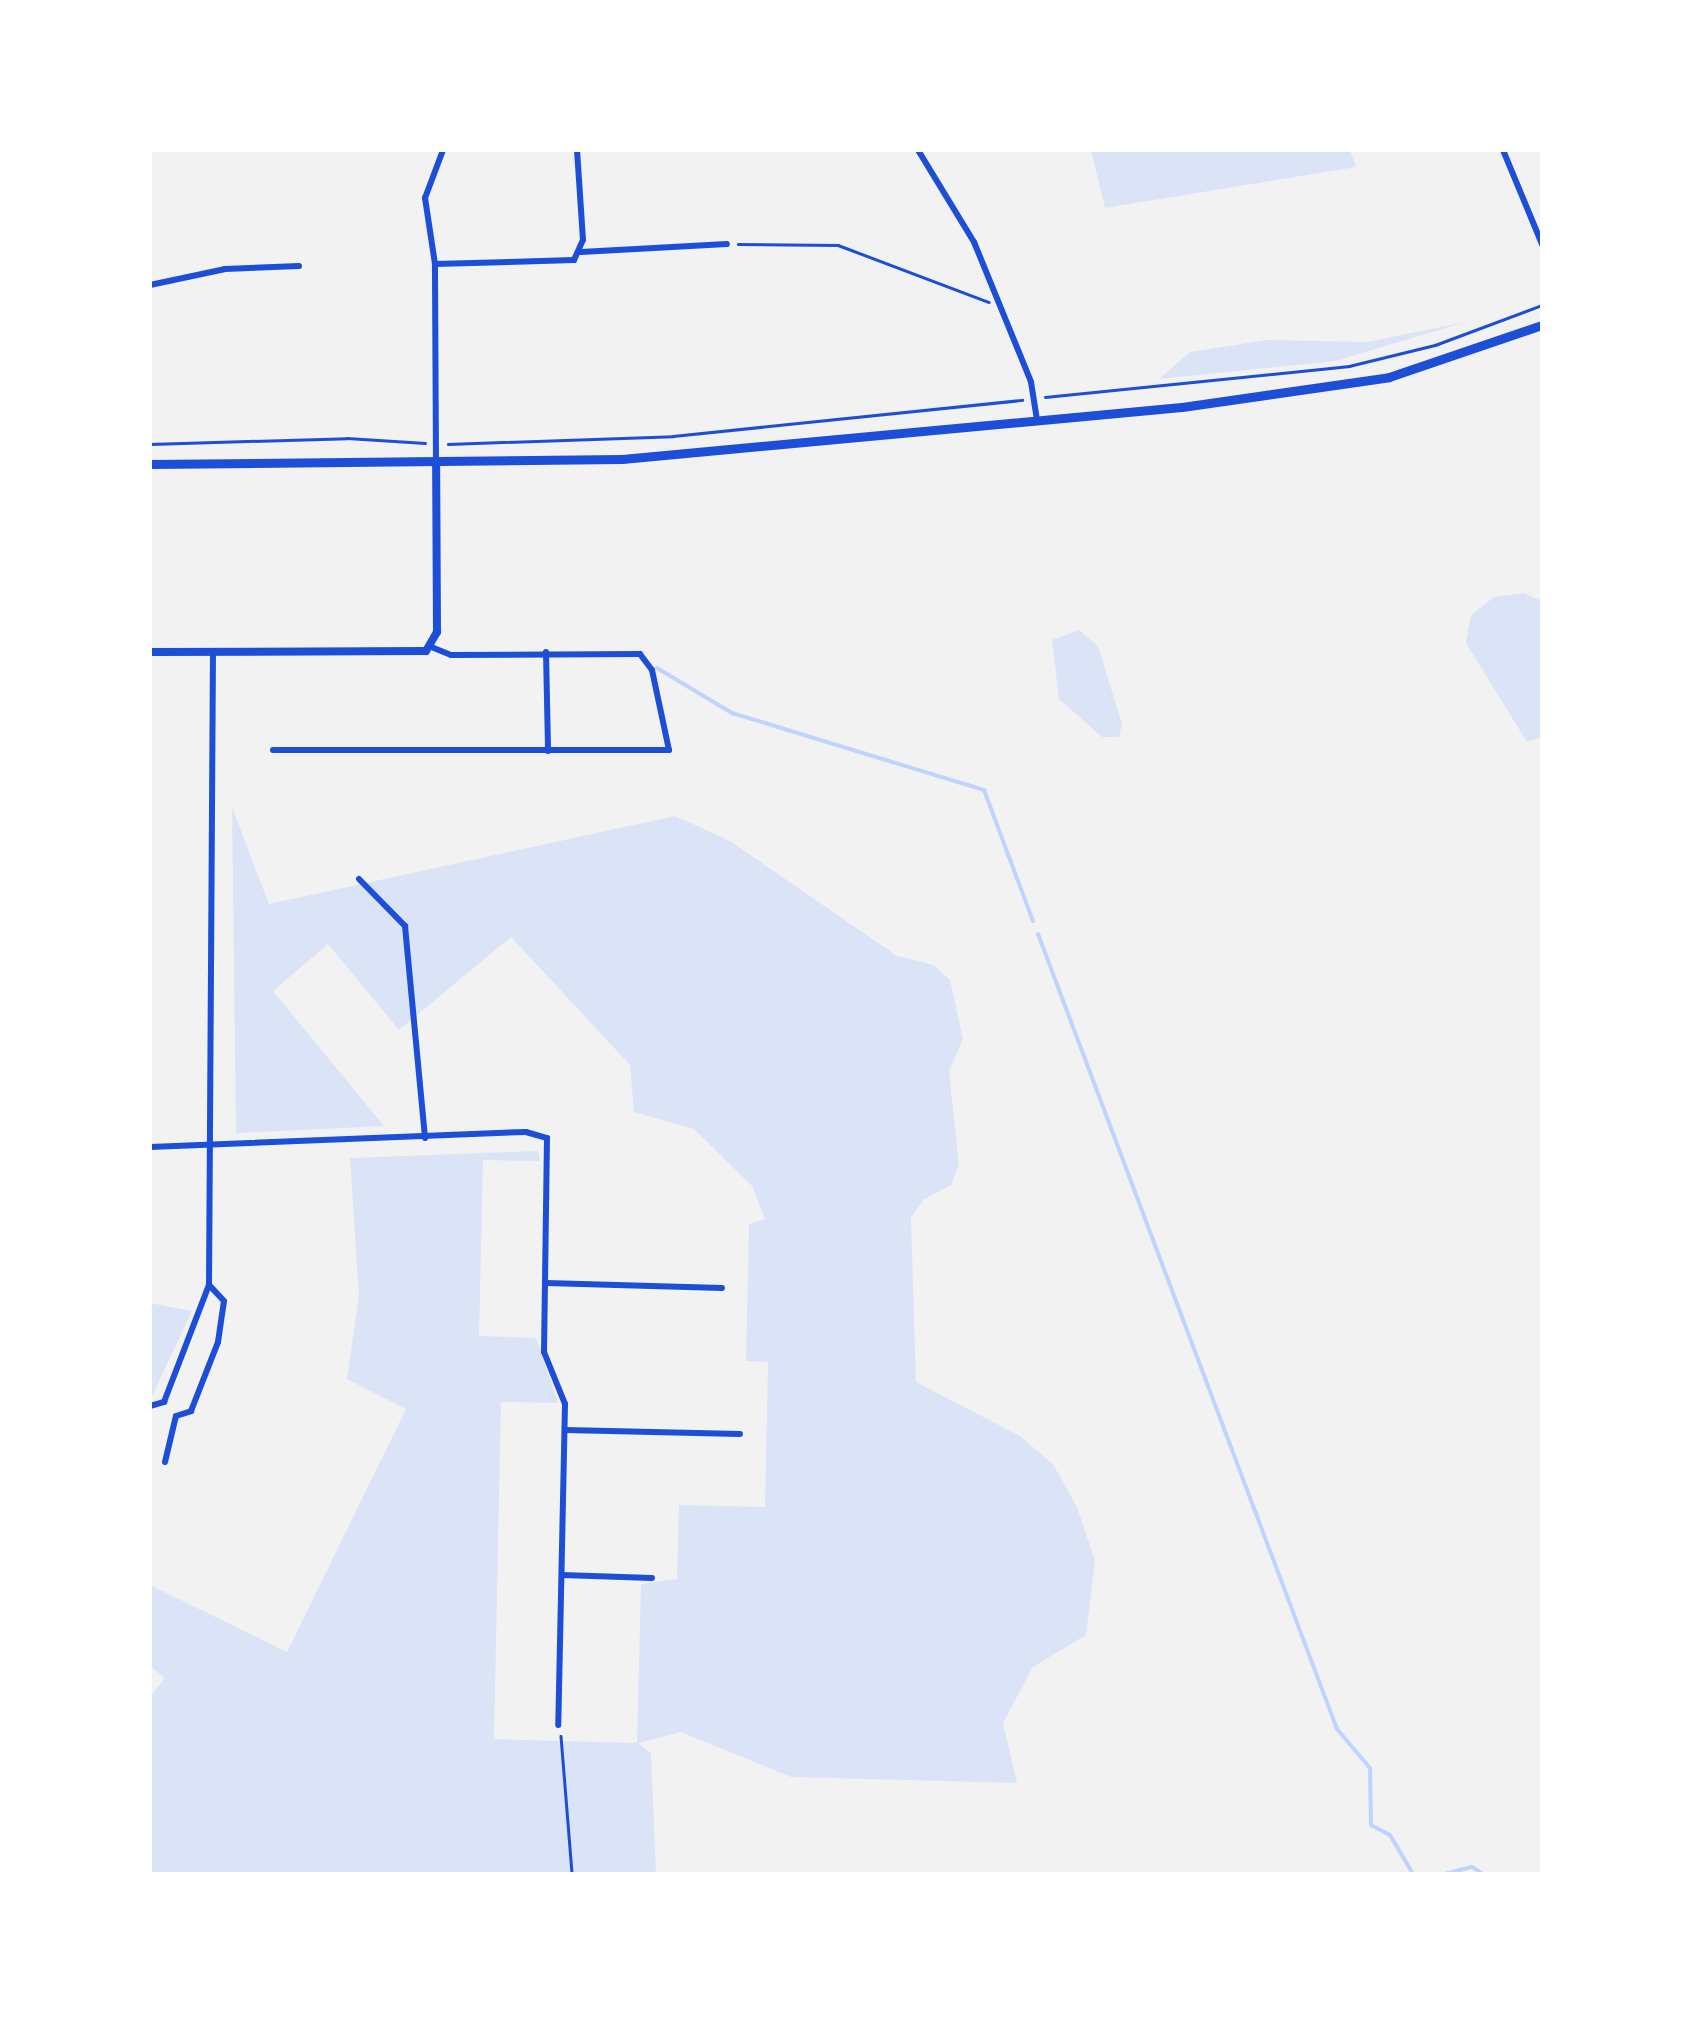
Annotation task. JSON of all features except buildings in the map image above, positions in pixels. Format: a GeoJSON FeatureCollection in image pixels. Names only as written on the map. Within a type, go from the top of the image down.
{"type":"FeatureCollection","features":[{"type":"Feature","properties":{"kind":"main road"},"geometry":{"type":"LineString","coordinates":[[150,464],[436,464],[622,459],[1038,420],[1332,389],[1440,364],[1542,325]]}},
{"type":"Feature","properties":{"kind":"street"},"geometry":{"type":"LineString","coordinates":[[150,652],[409,655],[431,646],[437,632],[435,264],[425,198],[444,150]]}},
{"type":"Feature","properties":{"kind":"street"},"geometry":{"type":"LineString","coordinates":[[577,150],[581,252]]}},
{"type":"Feature","properties":{"kind":"street"},"geometry":{"type":"LineString","coordinates":[[918,150],[960,213],[1000,307],[1034,398],[1038,420]]}},
{"type":"Feature","properties":{"kind":"street"},"geometry":{"type":"LineString","coordinates":[[1503,150],[1542,244]]}},
{"type":"Feature","properties":{"kind":"street"},"geometry":{"type":"LineString","coordinates":[[435,264],[567,262],[581,252],[727,244]]}},
{"type":"Feature","properties":{"kind":"street"},"geometry":{"type":"LineString","coordinates":[[150,285],[225,269],[299,266]]}},
{"type":"Feature","properties":{"kind":"street"},"geometry":{"type":"LineString","coordinates":[[273,750],[669,750],[646,658],[546,652],[451,655],[431,646]]}},
{"type":"Feature","properties":{"kind":"street"},"geometry":{"type":"LineString","coordinates":[[546,652],[548,751]]}},
{"type":"Feature","properties":{"kind":"street"},"geometry":{"type":"LineString","coordinates":[[164,1402],[209,1286],[213,653]]}},
{"type":"Feature","properties":{"kind":"street"},"geometry":{"type":"LineString","coordinates":[[359,878],[406,926],[425,1138]]}},
{"type":"Feature","properties":{"kind":"street"},"geometry":{"type":"LineString","coordinates":[[150,1147],[526,1132],[547,1138],[544,1352],[564,1396],[558,1725]]}},
{"type":"Feature","properties":{"kind":"street"},"geometry":{"type":"LineString","coordinates":[[546,1282],[722,1288]]}},
{"type":"Feature","properties":{"kind":"street"},"geometry":{"type":"LineString","coordinates":[[176,1416],[192,1411],[215,1355],[224,1301],[209,1286]]}},
{"type":"Feature","properties":{"kind":"street"},"geometry":{"type":"LineString","coordinates":[[150,1406],[164,1402]]}},
{"type":"Feature","properties":{"kind":"street"},"geometry":{"type":"LineString","coordinates":[[164,1402],[176,1416]]}},
{"type":"Feature","properties":{"kind":"street"},"geometry":{"type":"LineString","coordinates":[[165,1462],[176,1416]]}},
{"type":"Feature","properties":{"kind":"street"},"geometry":{"type":"LineString","coordinates":[[564,1430],[740,1434]]}},
{"type":"Feature","properties":{"kind":"street"},"geometry":{"type":"LineString","coordinates":[[562,1576],[652,1578]]}},
{"type":"Feature","properties":{"kind":"path"},"geometry":{"type":"LineString","coordinates":[[727,244],[838,245],[1000,307]]}},
{"type":"Feature","properties":{"kind":"path"},"geometry":{"type":"LineString","coordinates":[[150,444],[347,438],[433,444],[673,436],[1349,366],[1435,345],[1542,305]]}},
{"type":"Feature","properties":{"kind":"path"},"geometry":{"type":"LineString","coordinates":[[558,1725],[567,1746],[572,1874]]}},
{"type":"Feature","properties":{"kind":"shaded area"},"geometry":{"type":"Polygon","coordinates":[[[1091,150],[1350,150],[1356,167],[1105,208],[1091,150]]]}},
{"type":"Feature","properties":{"kind":"shaded area"},"geometry":{"type":"Polygon","coordinates":[[[1466,322],[1335,361],[1159,379],[1190,352],[1267,340],[1367,342],[1466,322]]]}},
{"type":"Feature","properties":{"kind":"shaded area"},"geometry":{"type":"Polygon","coordinates":[[[1524,593],[1542,601],[1542,737],[1527,742],[1466,643],[1471,615],[1494,597],[1524,593]]]}},
{"type":"Feature","properties":{"kind":"shaded area"},"geometry":{"type":"Polygon","coordinates":[[[1079,630],[1098,646],[1122,724],[1119,737],[1102,737],[1059,699],[1052,640],[1079,630]]]}},
{"type":"Feature","properties":{"kind":"shaded area"},"geometry":{"type":"Polygon","coordinates":[[[232,807],[269,904],[675,816],[730,841],[897,956],[934,965],[950,980],[963,1039],[949,1071],[959,1165],[951,1185],[923,1200],[911,1218],[916,1382],[1020,1436],[1053,1464],[1077,1507],[1095,1561],[1086,1635],[1033,1667],[1003,1723],[1017,1783],[791,1777],[681,1732],[638,1743],[651,1753],[656,1874],[150,1874],[150,1697],[165,1678],[150,1666],[150,1585],[287,1652],[406,1409],[347,1379],[359,1296],[350,1158],[538,1151],[540,1161],[483,1160],[479,1336],[536,1338],[558,1403],[501,1402],[494,1739],[637,1743],[641,1584],[677,1579],[679,1505],[765,1507],[768,1362],[746,1361],[749,1224],[765,1219],[752,1186],[694,1129],[634,1112],[630,1065],[511,937],[399,1030],[328,944],[273,991],[384,1126],[236,1133],[232,807]]]}},
{"type":"Feature","properties":{"kind":"shaded area"},"geometry":{"type":"Polygon","coordinates":[[[150,1303],[192,1311],[153,1394],[150,1393],[150,1303]]]}},
{"type":"Feature","properties":{"kind":"waterway"},"geometry":{"type":"LineString","coordinates":[[657,668],[732,713],[984,790],[1033,921]]}},
{"type":"Feature","properties":{"kind":"waterway"},"geometry":{"type":"LineString","coordinates":[[1038,934],[1337,1729],[1370,1768],[1371,1825],[1390,1835],[1413,1874]]}},
{"type":"Feature","properties":{"kind":"waterway"},"geometry":{"type":"LineString","coordinates":[[1445,1874],[1472,1867],[1483,1874]]}}]}
